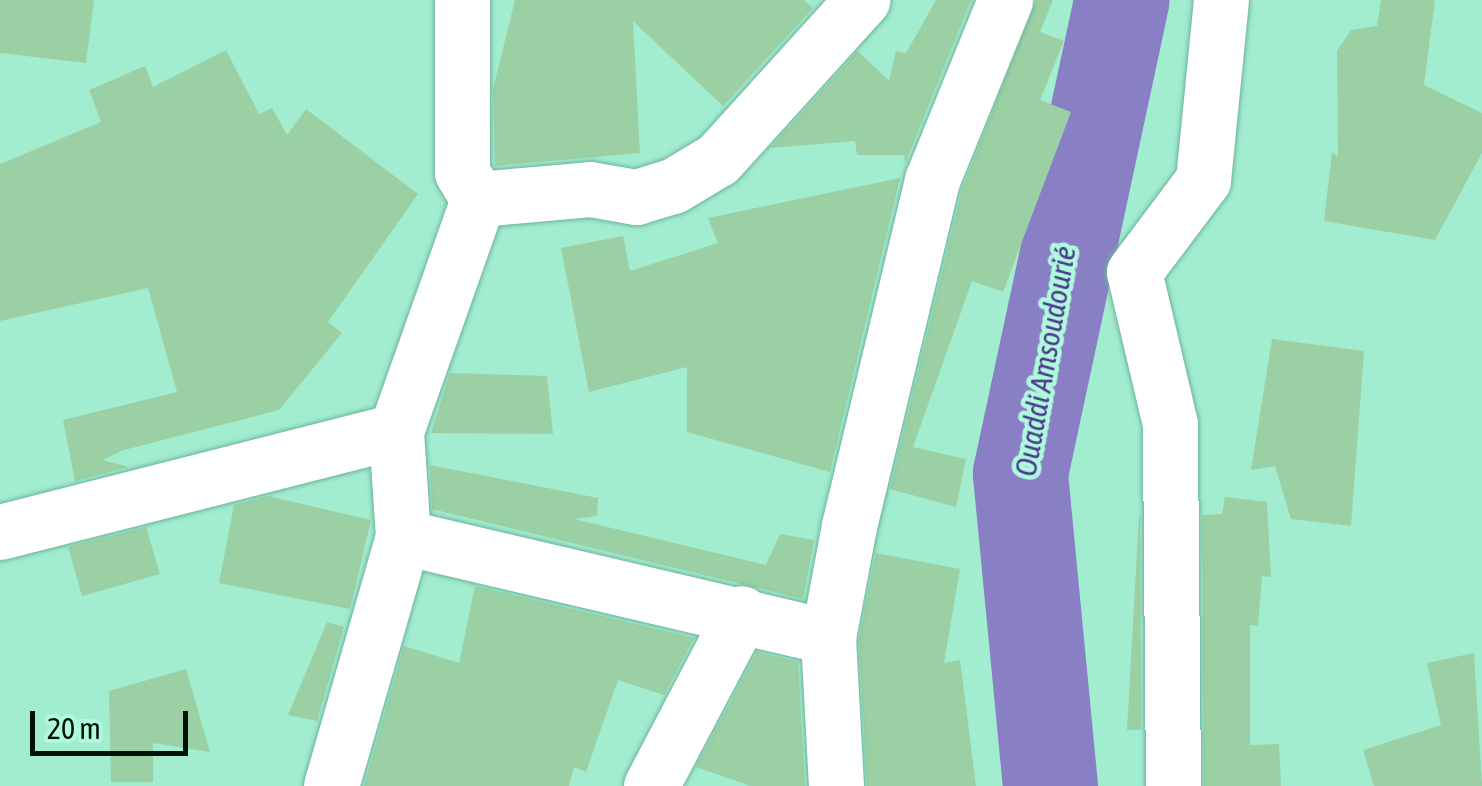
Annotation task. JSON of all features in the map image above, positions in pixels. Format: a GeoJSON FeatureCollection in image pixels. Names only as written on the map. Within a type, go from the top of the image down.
{"type":"FeatureCollection","features":[{"type":"Feature","properties":{"kind":"street"},"geometry":{"type":"LineString","coordinates":[[462,0],[462,172],[478,199]]}},
{"type":"Feature","properties":{"kind":"street"},"geometry":{"type":"LineString","coordinates":[[478,199],[590,189],[636,196],[673,186],[718,159],[862,0]]}},
{"type":"Feature","properties":{"kind":"street"},"geometry":{"type":"LineString","coordinates":[[836,786],[828,637],[932,180],[1004,0]]}},
{"type":"Feature","properties":{"kind":"street"},"geometry":{"type":"LineString","coordinates":[[1174,786],[1170,424],[1134,272],[1203,180],[1221,0]]}},
{"type":"Feature","properties":{"kind":"street"},"geometry":{"type":"LineString","coordinates":[[331,786],[403,537],[396,432],[478,199]]}},
{"type":"Feature","properties":{"kind":"street"},"geometry":{"type":"LineString","coordinates":[[0,532],[396,432]]}},
{"type":"Feature","properties":{"kind":"street"},"geometry":{"type":"LineString","coordinates":[[403,537],[742,613],[828,637]]}},
{"type":"Feature","properties":{"kind":"street"},"geometry":{"type":"LineString","coordinates":[[652,786],[742,613]]}},
{"type":"Feature","properties":{"kind":"building"},"geometry":{"type":"Polygon","coordinates":[[[0,0],[94,0],[86,63],[0,53],[0,0]]]}},
{"type":"Feature","properties":{"kind":"building"},"geometry":{"type":"Polygon","coordinates":[[[515,0],[804,0],[813,8],[723,106],[633,21],[640,153],[495,166],[493,89],[515,0]]]}},
{"type":"Feature","properties":{"kind":"building"},"geometry":{"type":"Polygon","coordinates":[[[936,0],[971,0],[905,164],[904,155],[857,155],[855,141],[770,148],[858,51],[889,81],[896,51],[906,53],[936,0]]]}},
{"type":"Feature","properties":{"kind":"building"},"geometry":{"type":"Polygon","coordinates":[[[1036,0],[1053,0],[1040,32],[1064,41],[1040,100],[1071,112],[1003,292],[972,281],[913,447],[966,459],[956,507],[890,489],[962,190],[1036,0]]]}},
{"type":"Feature","properties":{"kind":"building"},"geometry":{"type":"Polygon","coordinates":[[[1381,0],[1435,0],[1424,85],[1482,113],[1482,153],[1435,240],[1324,221],[1332,152],[1338,157],[1337,51],[1351,30],[1377,26],[1381,0]]]}},
{"type":"Feature","properties":{"kind":"building"},"geometry":{"type":"Polygon","coordinates":[[[226,50],[259,114],[272,108],[287,135],[306,109],[418,194],[328,322],[342,333],[279,410],[124,450],[102,460],[129,467],[75,481],[63,420],[177,392],[148,288],[0,321],[0,164],[101,122],[89,90],[145,66],[153,87],[226,50]]]}},
{"type":"Feature","properties":{"kind":"building"},"geometry":{"type":"Polygon","coordinates":[[[900,178],[830,472],[687,432],[687,367],[589,392],[561,248],[623,236],[630,271],[718,243],[708,218],[900,178]]]}},
{"type":"Feature","properties":{"kind":"building"},"geometry":{"type":"Polygon","coordinates":[[[1272,339],[1364,351],[1351,526],[1291,519],[1275,466],[1251,470],[1272,339]]]}},
{"type":"Feature","properties":{"kind":"building"},"geometry":{"type":"Polygon","coordinates":[[[450,373],[547,376],[553,434],[431,433],[450,373]]]}},
{"type":"Feature","properties":{"kind":"building"},"geometry":{"type":"Polygon","coordinates":[[[430,465],[598,498],[597,516],[574,519],[766,565],[780,534],[814,540],[803,599],[432,509],[430,465]]]}},
{"type":"Feature","properties":{"kind":"building"},"geometry":{"type":"Polygon","coordinates":[[[268,496],[371,520],[350,609],[219,583],[234,505],[268,496]]]}},
{"type":"Feature","properties":{"kind":"building"},"geometry":{"type":"Polygon","coordinates":[[[1225,497],[1267,502],[1271,577],[1262,576],[1258,626],[1250,625],[1250,745],[1279,744],[1281,786],[1204,786],[1202,515],[1222,514],[1225,497]]]}},
{"type":"Feature","properties":{"kind":"building"},"geometry":{"type":"Polygon","coordinates":[[[1139,516],[1141,730],[1127,730],[1139,516]]]}},
{"type":"Feature","properties":{"kind":"building"},"geometry":{"type":"Polygon","coordinates":[[[146,527],[160,574],[82,596],[68,547],[146,527]]]}},
{"type":"Feature","properties":{"kind":"building"},"geometry":{"type":"Polygon","coordinates":[[[876,553],[960,569],[944,663],[960,660],[976,786],[867,786],[859,639],[876,553]]]}},
{"type":"Feature","properties":{"kind":"building"},"geometry":{"type":"Polygon","coordinates":[[[475,586],[694,638],[664,695],[618,680],[586,772],[574,767],[569,786],[364,786],[404,646],[459,663],[475,586]]]}},
{"type":"Feature","properties":{"kind":"building"},"geometry":{"type":"Polygon","coordinates":[[[327,622],[344,627],[317,721],[288,715],[327,622]]]}},
{"type":"Feature","properties":{"kind":"building"},"geometry":{"type":"Polygon","coordinates":[[[757,652],[798,662],[805,786],[751,786],[696,767],[757,652]]]}},
{"type":"Feature","properties":{"kind":"building"},"geometry":{"type":"Polygon","coordinates":[[[1474,653],[1482,786],[1374,786],[1363,750],[1441,725],[1427,663],[1474,653]]]}},
{"type":"Feature","properties":{"kind":"building"},"geometry":{"type":"Polygon","coordinates":[[[186,669],[210,752],[153,743],[153,782],[111,782],[109,691],[186,669]]]}},
{"type":"Feature","properties":{"kind":"waterway","name":"Ouaddi Amsoudourié"},"geometry":{"type":"LineString","coordinates":[[1050,786],[1020,473],[1121,0]]}}]}
